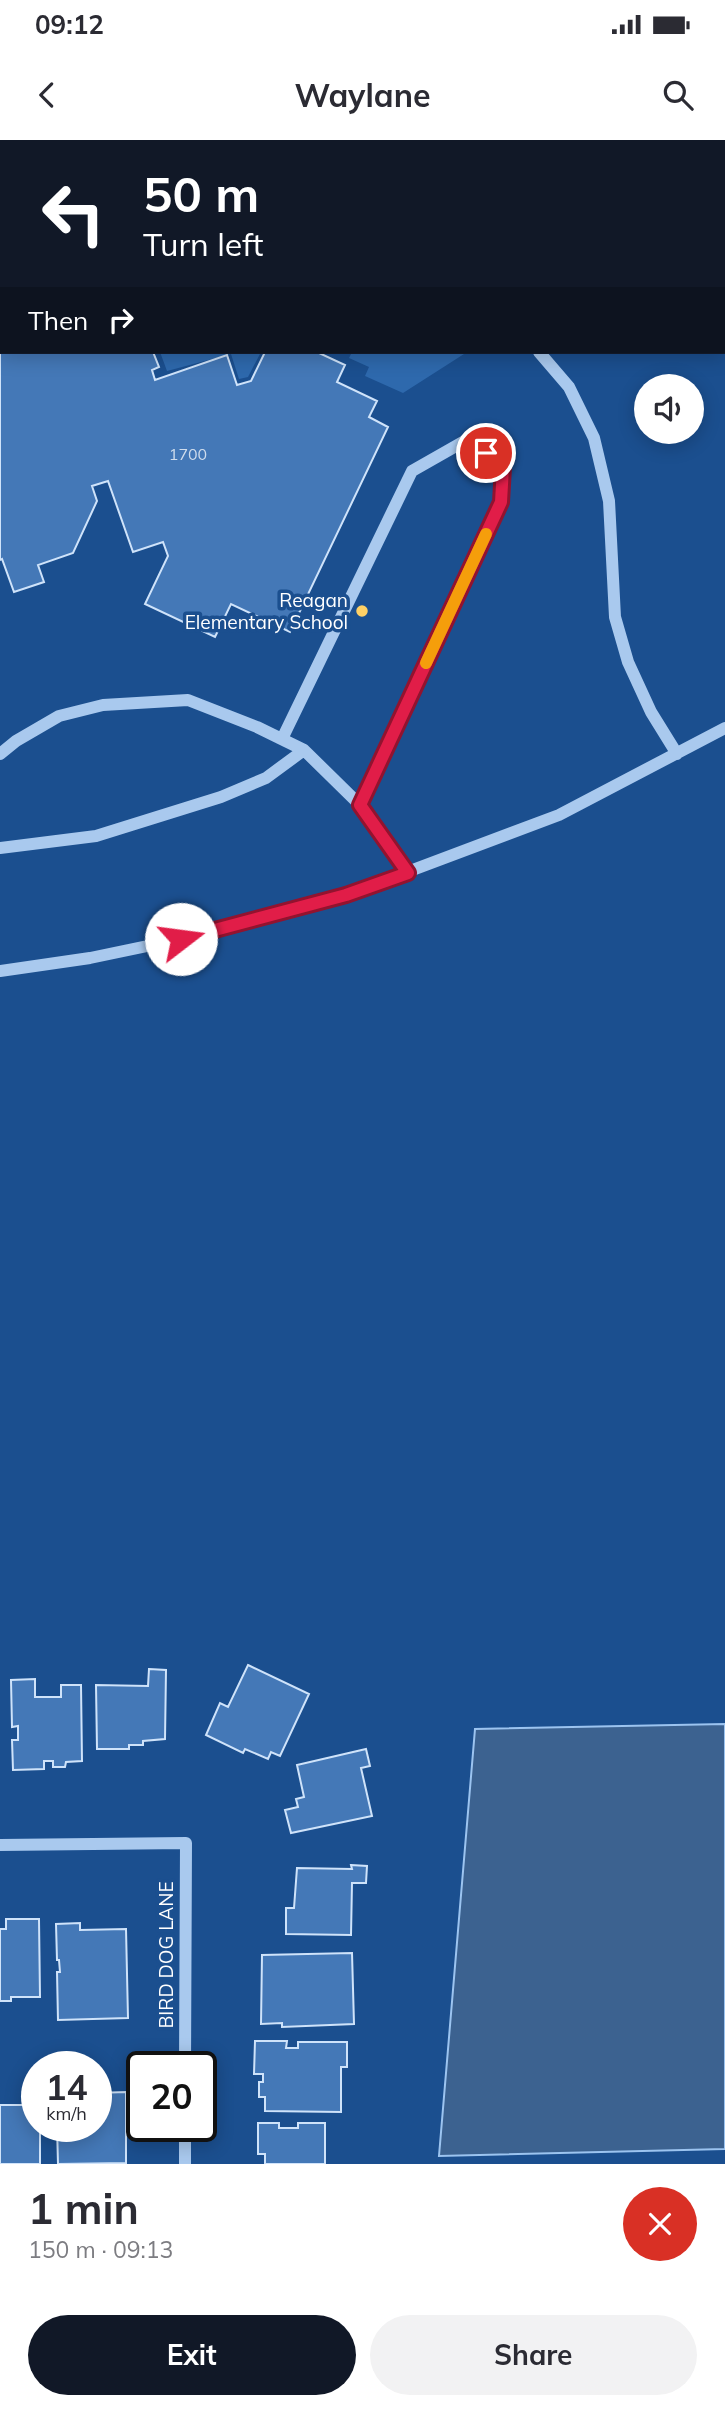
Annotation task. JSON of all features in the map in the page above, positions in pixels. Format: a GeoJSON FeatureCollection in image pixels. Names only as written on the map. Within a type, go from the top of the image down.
{"type":"FeatureCollection","features":[{"type":"Feature","properties":{"kind":"street"},"geometry":{"type":"LineString","coordinates":[[541,354],[569,387],[594,438],[609,501],[615,617],[628,662],[651,712],[677,754]]}},
{"type":"Feature","properties":{"kind":"street"},"geometry":{"type":"LineString","coordinates":[[282,739],[412,471],[470,439],[503,467],[501,502],[360,805]]}},
{"type":"Feature","properties":{"kind":"street"},"geometry":{"type":"LineString","coordinates":[[0,754],[16,741],[59,716],[103,705],[188,700],[304,750],[360,805],[408,873]]}},
{"type":"Feature","properties":{"kind":"street"},"geometry":{"type":"LineString","coordinates":[[0,971],[90,958],[181,939],[346,895],[559,815],[725,728]]}},
{"type":"Feature","properties":{"kind":"street"},"geometry":{"type":"LineString","coordinates":[[0,848],[96,836],[221,797],[266,778],[304,750]]}},
{"type":"Feature","properties":{"kind":"street","name":"BIRD DOG LANE"},"geometry":{"type":"LineString","coordinates":[[0,1845],[186,1843],[185,2051]]}},
{"type":"Feature","properties":{"kind":"street"},"geometry":{"type":"LineString","coordinates":[[184,2164],[185,2142]]}},
{"type":"Feature","properties":{"kind":"shaded area"},"geometry":{"type":"Polygon","coordinates":[[[161,354],[231,354],[167,371],[161,354]]]}},
{"type":"Feature","properties":{"kind":"shaded area"},"geometry":{"type":"Polygon","coordinates":[[[231,354],[260,354],[248,377],[239,379],[231,354]]]}},
{"type":"Feature","properties":{"kind":"shaded area"},"geometry":{"type":"Polygon","coordinates":[[[351,354],[464,354],[403,393],[365,376],[369,367],[349,358],[351,354]]]}},
{"type":"Feature","properties":{"kind":"shaded area"},"geometry":{"type":"Polygon","coordinates":[[[725,1724],[725,2149],[439,2156],[475,1729],[725,1724]]]}},
{"type":"Feature","properties":{"kind":"building"},"geometry":{"type":"Polygon","coordinates":[[[0,354],[154,354],[159,367],[152,370],[155,380],[227,355],[237,385],[251,381],[264,354],[321,354],[345,365],[337,382],[377,401],[369,417],[388,427],[290,632],[231,604],[215,637],[145,604],[168,556],[163,542],[133,552],[108,481],[92,486],[97,501],[73,553],[38,565],[44,582],[14,592],[2,559],[0,560],[0,354]]]}},
{"type":"Feature","properties":{"kind":"building"},"geometry":{"type":"Polygon","coordinates":[[[248,1665],[309,1694],[280,1756],[271,1752],[268,1759],[245,1749],[243,1753],[206,1735],[220,1703],[228,1707],[248,1665]]]}},
{"type":"Feature","properties":{"kind":"building"},"geometry":{"type":"Polygon","coordinates":[[[149,1669],[166,1670],[165,1739],[143,1741],[143,1745],[129,1745],[129,1749],[97,1749],[96,1685],[148,1686],[149,1669]]]}},
{"type":"Feature","properties":{"kind":"building"},"geometry":{"type":"Polygon","coordinates":[[[35,1679],[35,1697],[61,1697],[61,1685],[81,1685],[82,1761],[66,1762],[65,1767],[53,1767],[53,1761],[44,1761],[44,1769],[13,1770],[12,1740],[18,1740],[18,1726],[12,1727],[11,1680],[35,1679]]]}},
{"type":"Feature","properties":{"kind":"building"},"geometry":{"type":"Polygon","coordinates":[[[366,1749],[370,1766],[361,1768],[372,1816],[291,1833],[285,1810],[298,1807],[296,1799],[304,1797],[297,1765],[366,1749]]]}},
{"type":"Feature","properties":{"kind":"building"},"geometry":{"type":"Polygon","coordinates":[[[351,1865],[367,1866],[366,1883],[352,1883],[351,1935],[286,1934],[286,1908],[294,1908],[297,1868],[352,1869],[351,1865]]]}},
{"type":"Feature","properties":{"kind":"building"},"geometry":{"type":"Polygon","coordinates":[[[6,1919],[39,1919],[40,1997],[11,1997],[11,2001],[0,2001],[0,1929],[6,1929],[6,1919]]]}},
{"type":"Feature","properties":{"kind":"building"},"geometry":{"type":"Polygon","coordinates":[[[80,1923],[80,1930],[126,1929],[128,2018],[58,2020],[57,1972],[60,1972],[56,1924],[80,1923]]]}},
{"type":"Feature","properties":{"kind":"building"},"geometry":{"type":"Polygon","coordinates":[[[352,1953],[354,2024],[282,2027],[282,2023],[261,2024],[262,1955],[352,1953]]]}},
{"type":"Feature","properties":{"kind":"building"},"geometry":{"type":"Polygon","coordinates":[[[255,2041],[287,2041],[286,2048],[298,2048],[298,2042],[347,2042],[347,2067],[341,2067],[341,2112],[265,2111],[265,2097],[259,2097],[259,2082],[263,2082],[263,2074],[254,2074],[255,2041]]]}},
{"type":"Feature","properties":{"kind":"building"},"geometry":{"type":"Polygon","coordinates":[[[112,2092],[126,2092],[126,2163],[58,2164],[57,2142],[112,2142],[112,2092]]]}},
{"type":"Feature","properties":{"kind":"building"},"geometry":{"type":"Polygon","coordinates":[[[0,2105],[21,2105],[21,2142],[40,2142],[40,2164],[0,2164],[0,2105]]]}},
{"type":"Feature","properties":{"kind":"building"},"geometry":{"type":"Polygon","coordinates":[[[258,2123],[279,2123],[279,2128],[298,2128],[298,2123],[325,2123],[325,2164],[265,2164],[265,2154],[258,2154],[258,2123]]]}},
{"type":"Feature","properties":{"kind":"slow traffic"},"geometry":{"type":"LineString","coordinates":[[426,663],[486,534]]}},
{"type":"Feature","properties":{"kind":"place","name":"Reagan Elementary School"},"geometry":{"type":"Point","coordinates":[362,611]}},
{"type":"Feature","properties":{"kind":"route"},"geometry":{"type":"LineString","coordinates":[[181,939],[346,895],[408,873],[360,805],[501,502],[503,467],[486,453]]}}]}
